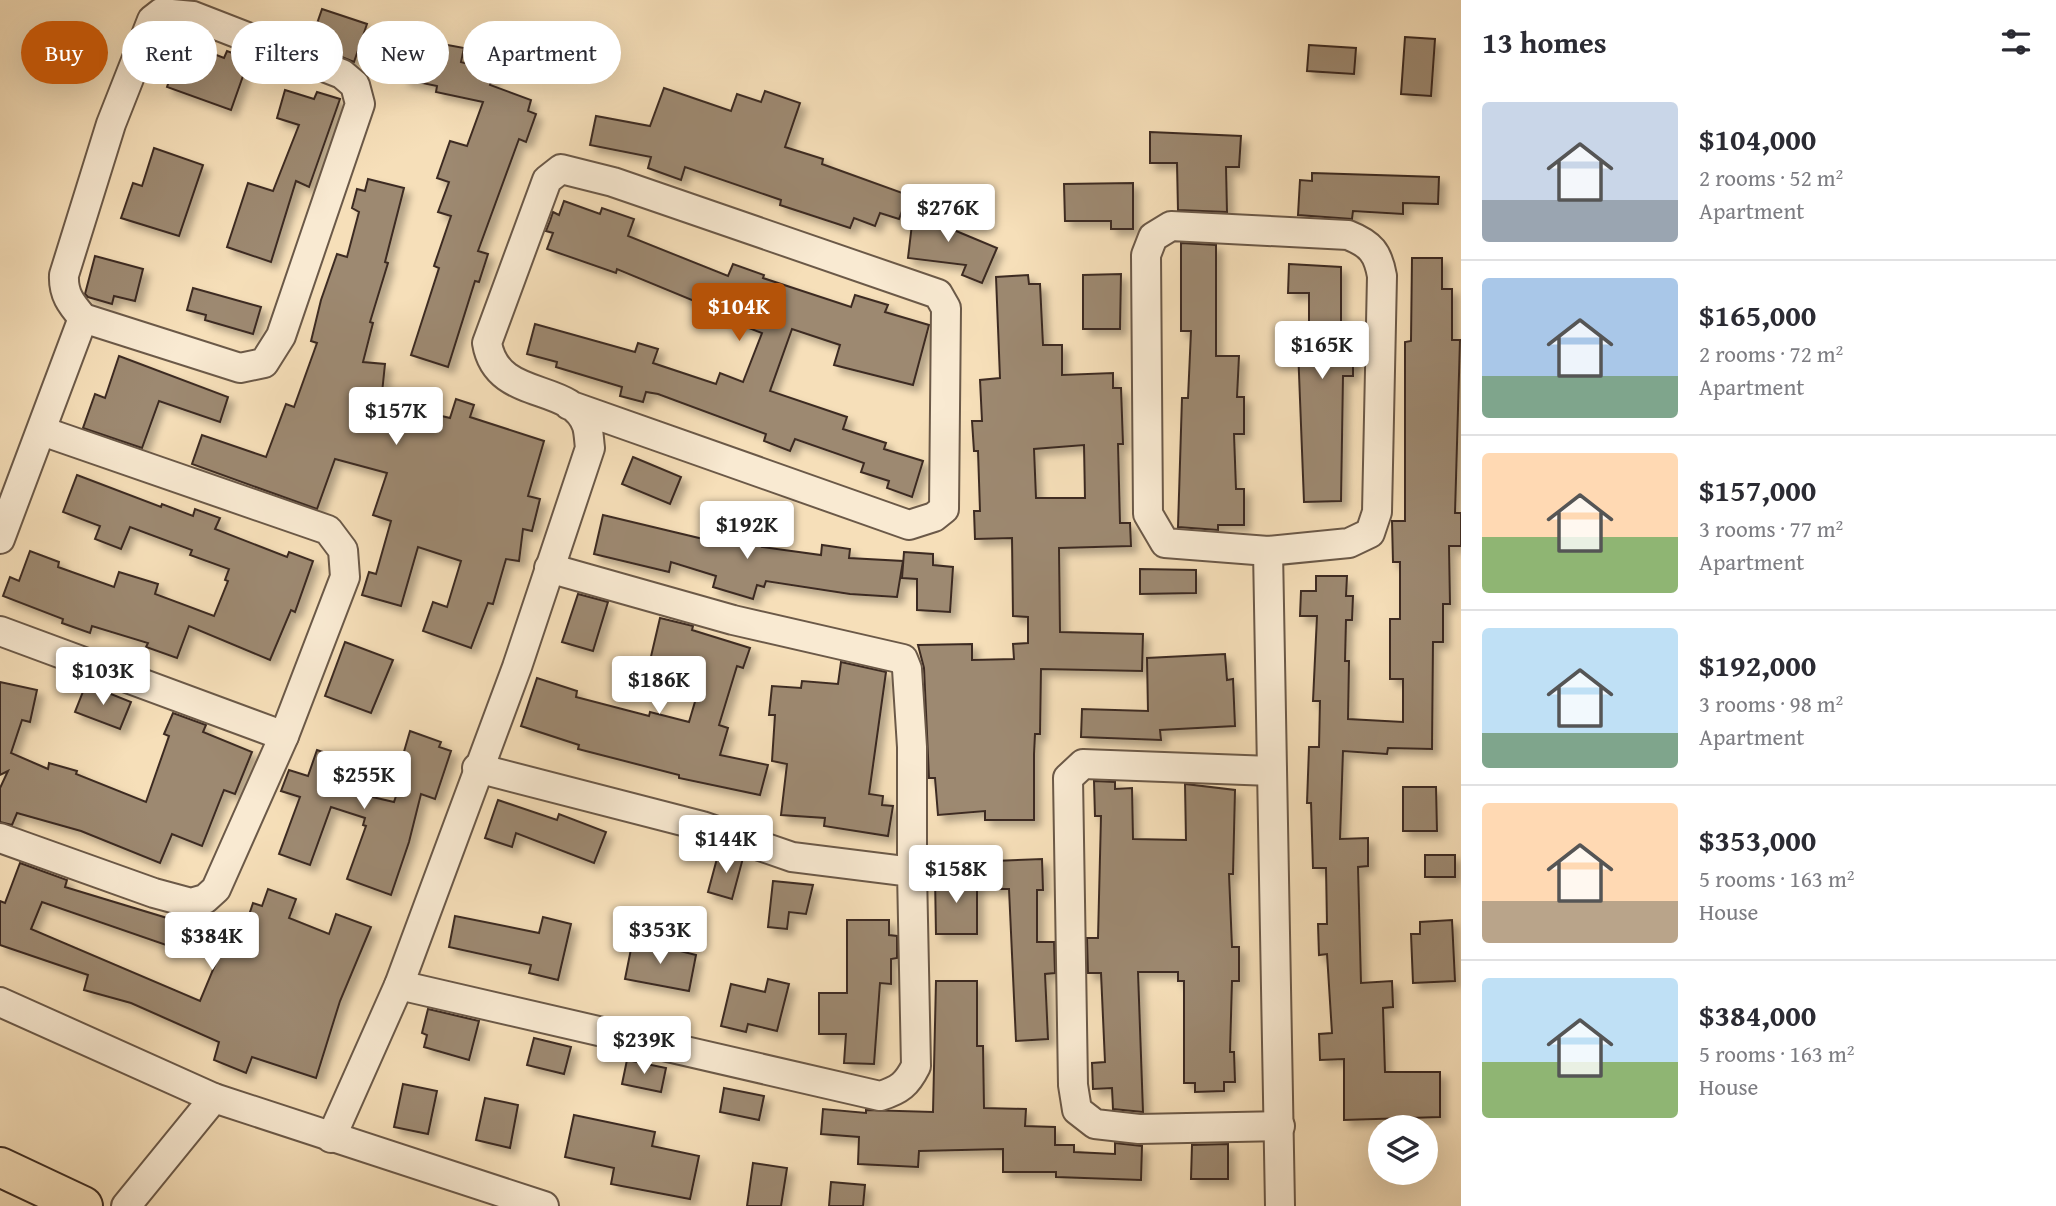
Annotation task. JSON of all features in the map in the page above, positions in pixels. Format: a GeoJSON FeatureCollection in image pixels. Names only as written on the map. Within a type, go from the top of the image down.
{"type":"FeatureCollection","features":[{"type":"Feature","properties":{"kind":"highway"},"geometry":{"type":"LineString","coordinates":[[0,1167],[83,1206]]}},
{"type":"Feature","properties":{"kind":"street"},"geometry":{"type":"LineString","coordinates":[[161,13],[193,16],[342,74],[355,85],[360,104],[281,336],[264,363],[240,368],[83,318],[69,302],[63,288],[64,275],[111,124],[152,20],[161,13]]}},
{"type":"Feature","properties":{"kind":"street"},"geometry":{"type":"LineString","coordinates":[[331,1138],[399,985],[477,768],[517,667],[590,448],[586,424],[569,405],[500,375],[490,361],[487,343],[547,180],[561,169],[614,182],[938,293],[946,308],[944,509],[934,517],[909,525],[569,405]]}},
{"type":"Feature","properties":{"kind":"street"},"geometry":{"type":"LineString","coordinates":[[1171,226],[1348,235],[1365,242],[1378,256],[1382,276],[1377,512],[1370,533],[1349,542],[1268,551],[1166,543],[1148,514],[1146,255],[1153,237],[1171,226]]}},
{"type":"Feature","properties":{"kind":"street"},"geometry":{"type":"LineString","coordinates":[[0,539],[83,318]]}},
{"type":"Feature","properties":{"kind":"street"},"geometry":{"type":"LineString","coordinates":[[0,838],[155,893],[191,903],[205,899],[216,889],[284,736],[345,577],[343,550],[328,530],[42,431]]}},
{"type":"Feature","properties":{"kind":"street"},"geometry":{"type":"LineString","coordinates":[[1268,551],[1280,1206]]}},
{"type":"Feature","properties":{"kind":"street"},"geometry":{"type":"LineString","coordinates":[[399,985],[880,1096],[897,1091],[908,1082],[916,1066],[912,747],[907,669],[903,659],[733,620],[549,568]]}},
{"type":"Feature","properties":{"kind":"street"},"geometry":{"type":"LineString","coordinates":[[0,631],[284,736]]}},
{"type":"Feature","properties":{"kind":"street"},"geometry":{"type":"LineString","coordinates":[[1272,771],[1083,764],[1068,778],[1073,1085],[1077,1110],[1095,1124],[1139,1129],[1280,1126]]}},
{"type":"Feature","properties":{"kind":"street"},"geometry":{"type":"LineString","coordinates":[[477,768],[702,826],[792,857],[912,872]]}},
{"type":"Feature","properties":{"kind":"street"},"geometry":{"type":"LineString","coordinates":[[0,1002],[214,1098],[544,1206]]}},
{"type":"Feature","properties":{"kind":"street"},"geometry":{"type":"LineString","coordinates":[[126,1206],[214,1098]]}},
{"type":"Feature","properties":{"kind":"building"},"geometry":{"type":"Polygon","coordinates":[[[322,9],[358,21],[357,53],[354,62],[343,58],[343,21],[318,21],[322,9]]]}},
{"type":"Feature","properties":{"kind":"building"},"geometry":{"type":"Polygon","coordinates":[[[1405,37],[1435,39],[1431,96],[1401,94],[1405,37]]]}},
{"type":"Feature","properties":{"kind":"building"},"geometry":{"type":"Polygon","coordinates":[[[449,45],[463,48],[463,84],[490,84],[531,100],[528,111],[536,114],[526,142],[519,139],[478,251],[488,254],[479,282],[475,281],[448,367],[411,355],[439,268],[434,266],[451,216],[438,212],[449,182],[437,178],[450,141],[467,146],[483,102],[436,92],[437,86],[427,84],[449,84],[449,45]]]}},
{"type":"Feature","properties":{"kind":"building"},"geometry":{"type":"Polygon","coordinates":[[[1309,45],[1356,48],[1354,74],[1307,71],[1309,45]]]}},
{"type":"Feature","properties":{"kind":"building"},"geometry":{"type":"Polygon","coordinates":[[[227,51],[231,52],[231,84],[240,84],[231,110],[167,87],[168,84],[217,84],[217,55],[224,58],[227,51]]]}},
{"type":"Feature","properties":{"kind":"building"},"geometry":{"type":"Polygon","coordinates":[[[664,88],[731,111],[737,94],[761,102],[765,91],[800,103],[785,147],[823,159],[822,164],[908,195],[899,219],[880,213],[875,226],[854,218],[850,228],[780,205],[781,200],[685,167],[681,180],[648,168],[651,157],[590,145],[596,116],[650,126],[664,88]]]}},
{"type":"Feature","properties":{"kind":"building"},"geometry":{"type":"Polygon","coordinates":[[[285,90],[314,99],[317,92],[340,99],[309,187],[296,181],[271,262],[227,247],[248,183],[273,191],[299,125],[277,118],[285,90]]]}},
{"type":"Feature","properties":{"kind":"building"},"geometry":{"type":"Polygon","coordinates":[[[1150,132],[1241,136],[1239,167],[1226,167],[1227,212],[1178,210],[1177,163],[1150,163],[1150,132]]]}},
{"type":"Feature","properties":{"kind":"building"},"geometry":{"type":"Polygon","coordinates":[[[154,148],[203,165],[179,236],[121,218],[133,183],[142,186],[154,148]]]}},
{"type":"Feature","properties":{"kind":"building"},"geometry":{"type":"Polygon","coordinates":[[[1312,173],[1439,177],[1438,204],[1403,203],[1403,214],[1353,211],[1352,219],[1298,215],[1300,180],[1312,181],[1312,173]]]}},
{"type":"Feature","properties":{"kind":"building"},"geometry":{"type":"Polygon","coordinates":[[[368,179],[404,188],[385,262],[388,263],[370,322],[373,323],[363,362],[385,364],[382,393],[393,397],[391,404],[450,418],[456,399],[474,405],[470,417],[544,441],[528,496],[540,499],[532,531],[523,529],[519,561],[506,559],[493,604],[488,603],[471,648],[423,631],[433,602],[447,607],[461,561],[418,547],[401,606],[362,595],[369,572],[376,574],[391,521],[373,515],[387,473],[335,459],[317,509],[192,464],[202,435],[266,457],[286,404],[294,407],[317,343],[311,341],[321,300],[337,254],[347,257],[359,212],[352,208],[357,189],[365,191],[368,179]]]}},
{"type":"Feature","properties":{"kind":"building"},"geometry":{"type":"Polygon","coordinates":[[[1133,183],[1133,229],[1111,229],[1111,221],[1065,221],[1064,184],[1133,183]]]}},
{"type":"Feature","properties":{"kind":"building"},"geometry":{"type":"Polygon","coordinates":[[[564,201],[600,214],[602,208],[634,219],[628,236],[728,276],[733,264],[764,275],[763,278],[851,307],[855,295],[888,305],[885,312],[929,325],[913,385],[834,365],[840,345],[792,329],[770,391],[847,417],[843,429],[886,443],[884,449],[923,461],[912,497],[887,488],[889,481],[861,472],[864,463],[795,439],[790,451],[764,441],[766,434],[658,394],[646,392],[643,402],[620,396],[622,387],[556,367],[557,362],[527,354],[535,324],[635,352],[638,343],[658,349],[653,363],[716,384],[720,373],[743,382],[762,333],[707,312],[709,307],[617,269],[616,273],[547,249],[553,233],[546,231],[553,212],[559,215],[564,201]]]}},
{"type":"Feature","properties":{"kind":"building"},"geometry":{"type":"Polygon","coordinates":[[[914,207],[951,211],[949,228],[997,248],[982,283],[962,275],[966,265],[908,258],[914,207]]]}},
{"type":"Feature","properties":{"kind":"building"},"geometry":{"type":"Polygon","coordinates":[[[1181,243],[1216,245],[1216,356],[1239,356],[1237,397],[1244,397],[1244,434],[1234,434],[1236,489],[1244,489],[1244,525],[1218,525],[1218,530],[1178,527],[1182,398],[1188,398],[1191,331],[1181,331],[1181,243]]]}},
{"type":"Feature","properties":{"kind":"building"},"geometry":{"type":"Polygon","coordinates":[[[95,256],[143,269],[135,301],[114,296],[112,304],[85,294],[95,256]]]}},
{"type":"Feature","properties":{"kind":"building"},"geometry":{"type":"Polygon","coordinates":[[[1412,258],[1442,258],[1442,289],[1452,289],[1452,340],[1460,340],[1455,513],[1461,513],[1461,546],[1449,546],[1450,604],[1443,604],[1443,642],[1433,642],[1432,749],[1388,748],[1387,754],[1343,751],[1340,839],[1368,838],[1368,866],[1358,867],[1361,983],[1392,981],[1393,1007],[1383,1008],[1385,1072],[1440,1072],[1440,1117],[1368,1115],[1368,1119],[1344,1120],[1344,1059],[1320,1060],[1319,1034],[1332,1033],[1327,954],[1319,955],[1318,924],[1327,924],[1326,868],[1313,868],[1311,803],[1307,803],[1309,747],[1319,747],[1320,701],[1313,701],[1317,616],[1300,616],[1301,591],[1316,591],[1316,576],[1347,576],[1346,596],[1353,596],[1352,620],[1346,620],[1345,661],[1349,661],[1348,719],[1403,722],[1403,679],[1390,679],[1390,619],[1400,619],[1400,562],[1393,562],[1392,521],[1405,521],[1405,342],[1411,341],[1412,258]]]}},
{"type":"Feature","properties":{"kind":"building"},"geometry":{"type":"Polygon","coordinates":[[[1289,264],[1341,267],[1341,342],[1353,342],[1353,376],[1343,376],[1341,501],[1304,502],[1298,348],[1309,348],[1309,293],[1288,293],[1289,264]]]}},
{"type":"Feature","properties":{"kind":"building"},"geometry":{"type":"Polygon","coordinates":[[[1121,274],[1120,329],[1083,329],[1083,275],[1121,274]]]}},
{"type":"Feature","properties":{"kind":"building"},"geometry":{"type":"Polygon","coordinates":[[[1028,275],[1029,284],[1040,284],[1043,345],[1062,345],[1062,375],[1113,373],[1113,388],[1121,388],[1123,444],[1118,444],[1120,523],[1130,523],[1131,546],[1059,548],[1060,632],[1143,634],[1142,671],[1041,669],[1040,734],[1035,734],[1034,754],[1034,820],[985,820],[985,811],[938,815],[935,778],[929,778],[924,668],[918,645],[972,644],[972,660],[1014,659],[1013,644],[1028,643],[1028,617],[1013,616],[1012,538],[975,539],[974,511],[980,511],[978,451],[974,451],[972,421],[982,421],[980,380],[1000,378],[996,277],[1028,275]],[[1084,445],[1034,449],[1036,498],[1085,498],[1084,445]]]}},
{"type":"Feature","properties":{"kind":"building"},"geometry":{"type":"Polygon","coordinates":[[[193,288],[261,307],[253,334],[205,320],[206,315],[187,310],[193,288]]]}},
{"type":"Feature","properties":{"kind":"building"},"geometry":{"type":"Polygon","coordinates":[[[119,356],[228,397],[220,422],[159,401],[142,448],[83,428],[95,394],[105,398],[119,356]]]}},
{"type":"Feature","properties":{"kind":"building"},"geometry":{"type":"Polygon","coordinates":[[[633,457],[681,477],[670,504],[622,484],[633,457]]]}},
{"type":"Feature","properties":{"kind":"building"},"geometry":{"type":"Polygon","coordinates":[[[77,475],[161,507],[162,504],[193,516],[195,509],[220,518],[215,529],[287,557],[289,552],[313,561],[295,612],[291,610],[270,660],[189,626],[177,658],[146,647],[148,643],[92,626],[90,633],[62,623],[63,619],[3,596],[10,577],[19,581],[30,551],[59,562],[58,567],[114,587],[119,572],[158,584],[155,594],[214,616],[228,581],[225,580],[229,569],[190,555],[192,550],[130,527],[121,549],[95,539],[100,526],[63,512],[77,475]]]}},
{"type":"Feature","properties":{"kind":"building"},"geometry":{"type":"Polygon","coordinates":[[[603,515],[720,543],[723,534],[744,540],[747,526],[766,532],[762,547],[821,555],[822,545],[850,549],[849,558],[903,561],[897,597],[850,594],[766,581],[764,587],[757,585],[753,599],[713,587],[716,576],[671,562],[669,572],[594,554],[603,515]]]}},
{"type":"Feature","properties":{"kind":"building"},"geometry":{"type":"Polygon","coordinates":[[[904,552],[933,554],[933,565],[953,567],[950,612],[917,610],[917,579],[902,578],[904,552]]]}},
{"type":"Feature","properties":{"kind":"building"},"geometry":{"type":"Polygon","coordinates":[[[1140,569],[1196,570],[1196,593],[1140,594],[1140,569]]]}},
{"type":"Feature","properties":{"kind":"building"},"geometry":{"type":"Polygon","coordinates":[[[578,594],[608,602],[593,651],[562,642],[578,594]]]}},
{"type":"Feature","properties":{"kind":"building"},"geometry":{"type":"Polygon","coordinates":[[[660,618],[693,626],[692,630],[750,648],[743,668],[737,666],[719,725],[728,728],[720,755],[768,765],[760,795],[679,778],[679,775],[578,749],[579,745],[521,726],[537,678],[577,691],[576,697],[649,716],[650,712],[689,722],[702,678],[649,665],[660,618]]]}},
{"type":"Feature","properties":{"kind":"building"},"geometry":{"type":"Polygon","coordinates":[[[345,642],[393,660],[371,713],[325,696],[345,642]]]}},
{"type":"Feature","properties":{"kind":"building"},"geometry":{"type":"Polygon","coordinates":[[[1225,654],[1227,680],[1233,679],[1235,726],[1160,730],[1161,740],[1081,737],[1082,709],[1148,711],[1147,658],[1225,654]]]}},
{"type":"Feature","properties":{"kind":"building"},"geometry":{"type":"Polygon","coordinates":[[[841,662],[886,672],[869,794],[883,796],[882,805],[893,806],[888,836],[824,826],[825,818],[781,815],[787,764],[772,761],[775,715],[769,715],[772,686],[801,688],[802,681],[838,684],[841,662]]]}},
{"type":"Feature","properties":{"kind":"building"},"geometry":{"type":"Polygon","coordinates":[[[0,682],[37,690],[30,722],[22,720],[11,753],[48,769],[49,763],[77,771],[76,774],[146,802],[169,736],[164,734],[173,713],[206,725],[203,732],[252,752],[235,794],[224,790],[202,846],[172,834],[160,863],[81,831],[17,813],[12,825],[0,822],[0,788],[8,771],[0,775],[0,682]]]}},
{"type":"Feature","properties":{"kind":"building"},"geometry":{"type":"Polygon","coordinates":[[[86,684],[131,702],[120,729],[75,712],[86,684]]]}},
{"type":"Feature","properties":{"kind":"building"},"geometry":{"type":"Polygon","coordinates":[[[410,731],[441,742],[439,747],[451,751],[435,799],[421,794],[409,842],[391,895],[347,879],[366,826],[363,825],[365,818],[331,807],[310,865],[279,854],[300,797],[281,791],[289,770],[308,776],[317,750],[347,760],[338,789],[394,802],[409,757],[403,755],[410,731]]]}},
{"type":"Feature","properties":{"kind":"building"},"geometry":{"type":"Polygon","coordinates":[[[1094,781],[1115,782],[1115,789],[1132,788],[1133,839],[1186,840],[1185,784],[1235,790],[1233,874],[1229,874],[1232,947],[1239,947],[1239,981],[1232,981],[1230,1052],[1234,1052],[1235,1082],[1224,1082],[1224,1091],[1195,1092],[1195,1083],[1184,1083],[1184,981],[1178,981],[1178,972],[1138,972],[1143,1112],[1113,1109],[1112,1088],[1093,1089],[1092,1063],[1105,1062],[1101,973],[1088,973],[1087,938],[1098,938],[1101,816],[1095,816],[1094,781]]]}},
{"type":"Feature","properties":{"kind":"building"},"geometry":{"type":"Polygon","coordinates":[[[1403,787],[1436,787],[1437,831],[1403,831],[1403,787]]]}},
{"type":"Feature","properties":{"kind":"building"},"geometry":{"type":"Polygon","coordinates":[[[498,800],[557,820],[559,814],[606,832],[594,863],[516,833],[512,847],[485,838],[498,800]]]}},
{"type":"Feature","properties":{"kind":"building"},"geometry":{"type":"Polygon","coordinates":[[[719,851],[743,858],[732,899],[708,892],[719,851]]]}},
{"type":"Feature","properties":{"kind":"building"},"geometry":{"type":"Polygon","coordinates":[[[1425,855],[1455,855],[1455,877],[1425,877],[1425,855]]]}},
{"type":"Feature","properties":{"kind":"building"},"geometry":{"type":"Polygon","coordinates":[[[1042,859],[1043,890],[1037,890],[1037,942],[1054,942],[1055,973],[1045,974],[1048,1039],[1016,1041],[1009,889],[995,889],[994,861],[1042,859]]]}},
{"type":"Feature","properties":{"kind":"building"},"geometry":{"type":"Polygon","coordinates":[[[20,863],[67,880],[65,887],[177,921],[169,946],[42,902],[31,929],[200,1001],[227,936],[240,942],[253,903],[262,906],[268,889],[296,899],[289,918],[329,934],[336,914],[371,927],[340,1001],[316,1078],[252,1057],[246,1073],[214,1060],[219,1042],[131,1003],[84,990],[88,975],[0,945],[0,901],[5,903],[20,863]]]}},
{"type":"Feature","properties":{"kind":"building"},"geometry":{"type":"Polygon","coordinates":[[[935,877],[977,877],[977,934],[936,934],[935,877]]]}},
{"type":"Feature","properties":{"kind":"building"},"geometry":{"type":"Polygon","coordinates":[[[773,881],[813,885],[806,914],[789,912],[787,929],[768,927],[773,881]]]}},
{"type":"Feature","properties":{"kind":"building"},"geometry":{"type":"Polygon","coordinates":[[[455,916],[539,933],[543,917],[571,924],[558,980],[529,973],[531,965],[449,947],[455,916]]]}},
{"type":"Feature","properties":{"kind":"building"},"geometry":{"type":"Polygon","coordinates":[[[847,920],[889,920],[889,935],[897,936],[897,958],[891,959],[891,984],[880,983],[874,1064],[844,1063],[846,1034],[819,1034],[819,993],[847,993],[847,920]]]}},
{"type":"Feature","properties":{"kind":"building"},"geometry":{"type":"Polygon","coordinates":[[[1452,920],[1455,981],[1413,983],[1411,934],[1420,934],[1420,922],[1452,920]]]}},
{"type":"Feature","properties":{"kind":"building"},"geometry":{"type":"Polygon","coordinates":[[[633,939],[696,955],[689,991],[625,979],[633,939]]]}},
{"type":"Feature","properties":{"kind":"building"},"geometry":{"type":"Polygon","coordinates":[[[768,979],[789,984],[777,1031],[748,1024],[746,1032],[721,1026],[731,984],[765,992],[768,979]]]}},
{"type":"Feature","properties":{"kind":"building"},"geometry":{"type":"Polygon","coordinates":[[[936,981],[977,981],[977,1046],[983,1046],[984,1108],[1026,1109],[1025,1126],[1055,1127],[1055,1145],[1074,1145],[1074,1152],[1115,1154],[1115,1143],[1142,1146],[1141,1180],[1056,1177],[1056,1172],[1003,1172],[1003,1149],[919,1151],[918,1167],[858,1164],[859,1137],[821,1134],[823,1109],[866,1113],[866,1110],[933,1112],[936,981]]]}},
{"type":"Feature","properties":{"kind":"building"},"geometry":{"type":"Polygon","coordinates":[[[428,1009],[479,1021],[469,1060],[424,1047],[427,1035],[422,1033],[428,1009]]]}},
{"type":"Feature","properties":{"kind":"building"},"geometry":{"type":"Polygon","coordinates":[[[534,1038],[571,1047],[564,1074],[527,1065],[534,1038]]]}},
{"type":"Feature","properties":{"kind":"building"},"geometry":{"type":"Polygon","coordinates":[[[627,1060],[666,1068],[661,1092],[622,1084],[627,1060]]]}},
{"type":"Feature","properties":{"kind":"building"},"geometry":{"type":"Polygon","coordinates":[[[403,1084],[437,1091],[428,1134],[394,1127],[403,1084]]]}},
{"type":"Feature","properties":{"kind":"building"},"geometry":{"type":"Polygon","coordinates":[[[724,1088],[764,1096],[759,1120],[720,1112],[724,1088]]]}},
{"type":"Feature","properties":{"kind":"building"},"geometry":{"type":"Polygon","coordinates":[[[485,1098],[518,1105],[510,1148],[476,1140],[485,1098]]]}},
{"type":"Feature","properties":{"kind":"building"},"geometry":{"type":"Polygon","coordinates":[[[574,1115],[655,1132],[652,1146],[699,1156],[690,1199],[611,1184],[614,1168],[565,1157],[574,1115]]]}},
{"type":"Feature","properties":{"kind":"building"},"geometry":{"type":"Polygon","coordinates":[[[1228,1144],[1228,1179],[1191,1179],[1192,1145],[1228,1144]]]}},
{"type":"Feature","properties":{"kind":"building"},"geometry":{"type":"Polygon","coordinates":[[[753,1163],[787,1168],[781,1206],[747,1206],[753,1163]]]}},
{"type":"Feature","properties":{"kind":"building"},"geometry":{"type":"Polygon","coordinates":[[[831,1182],[865,1185],[863,1206],[829,1206],[831,1182]]]}}]}
